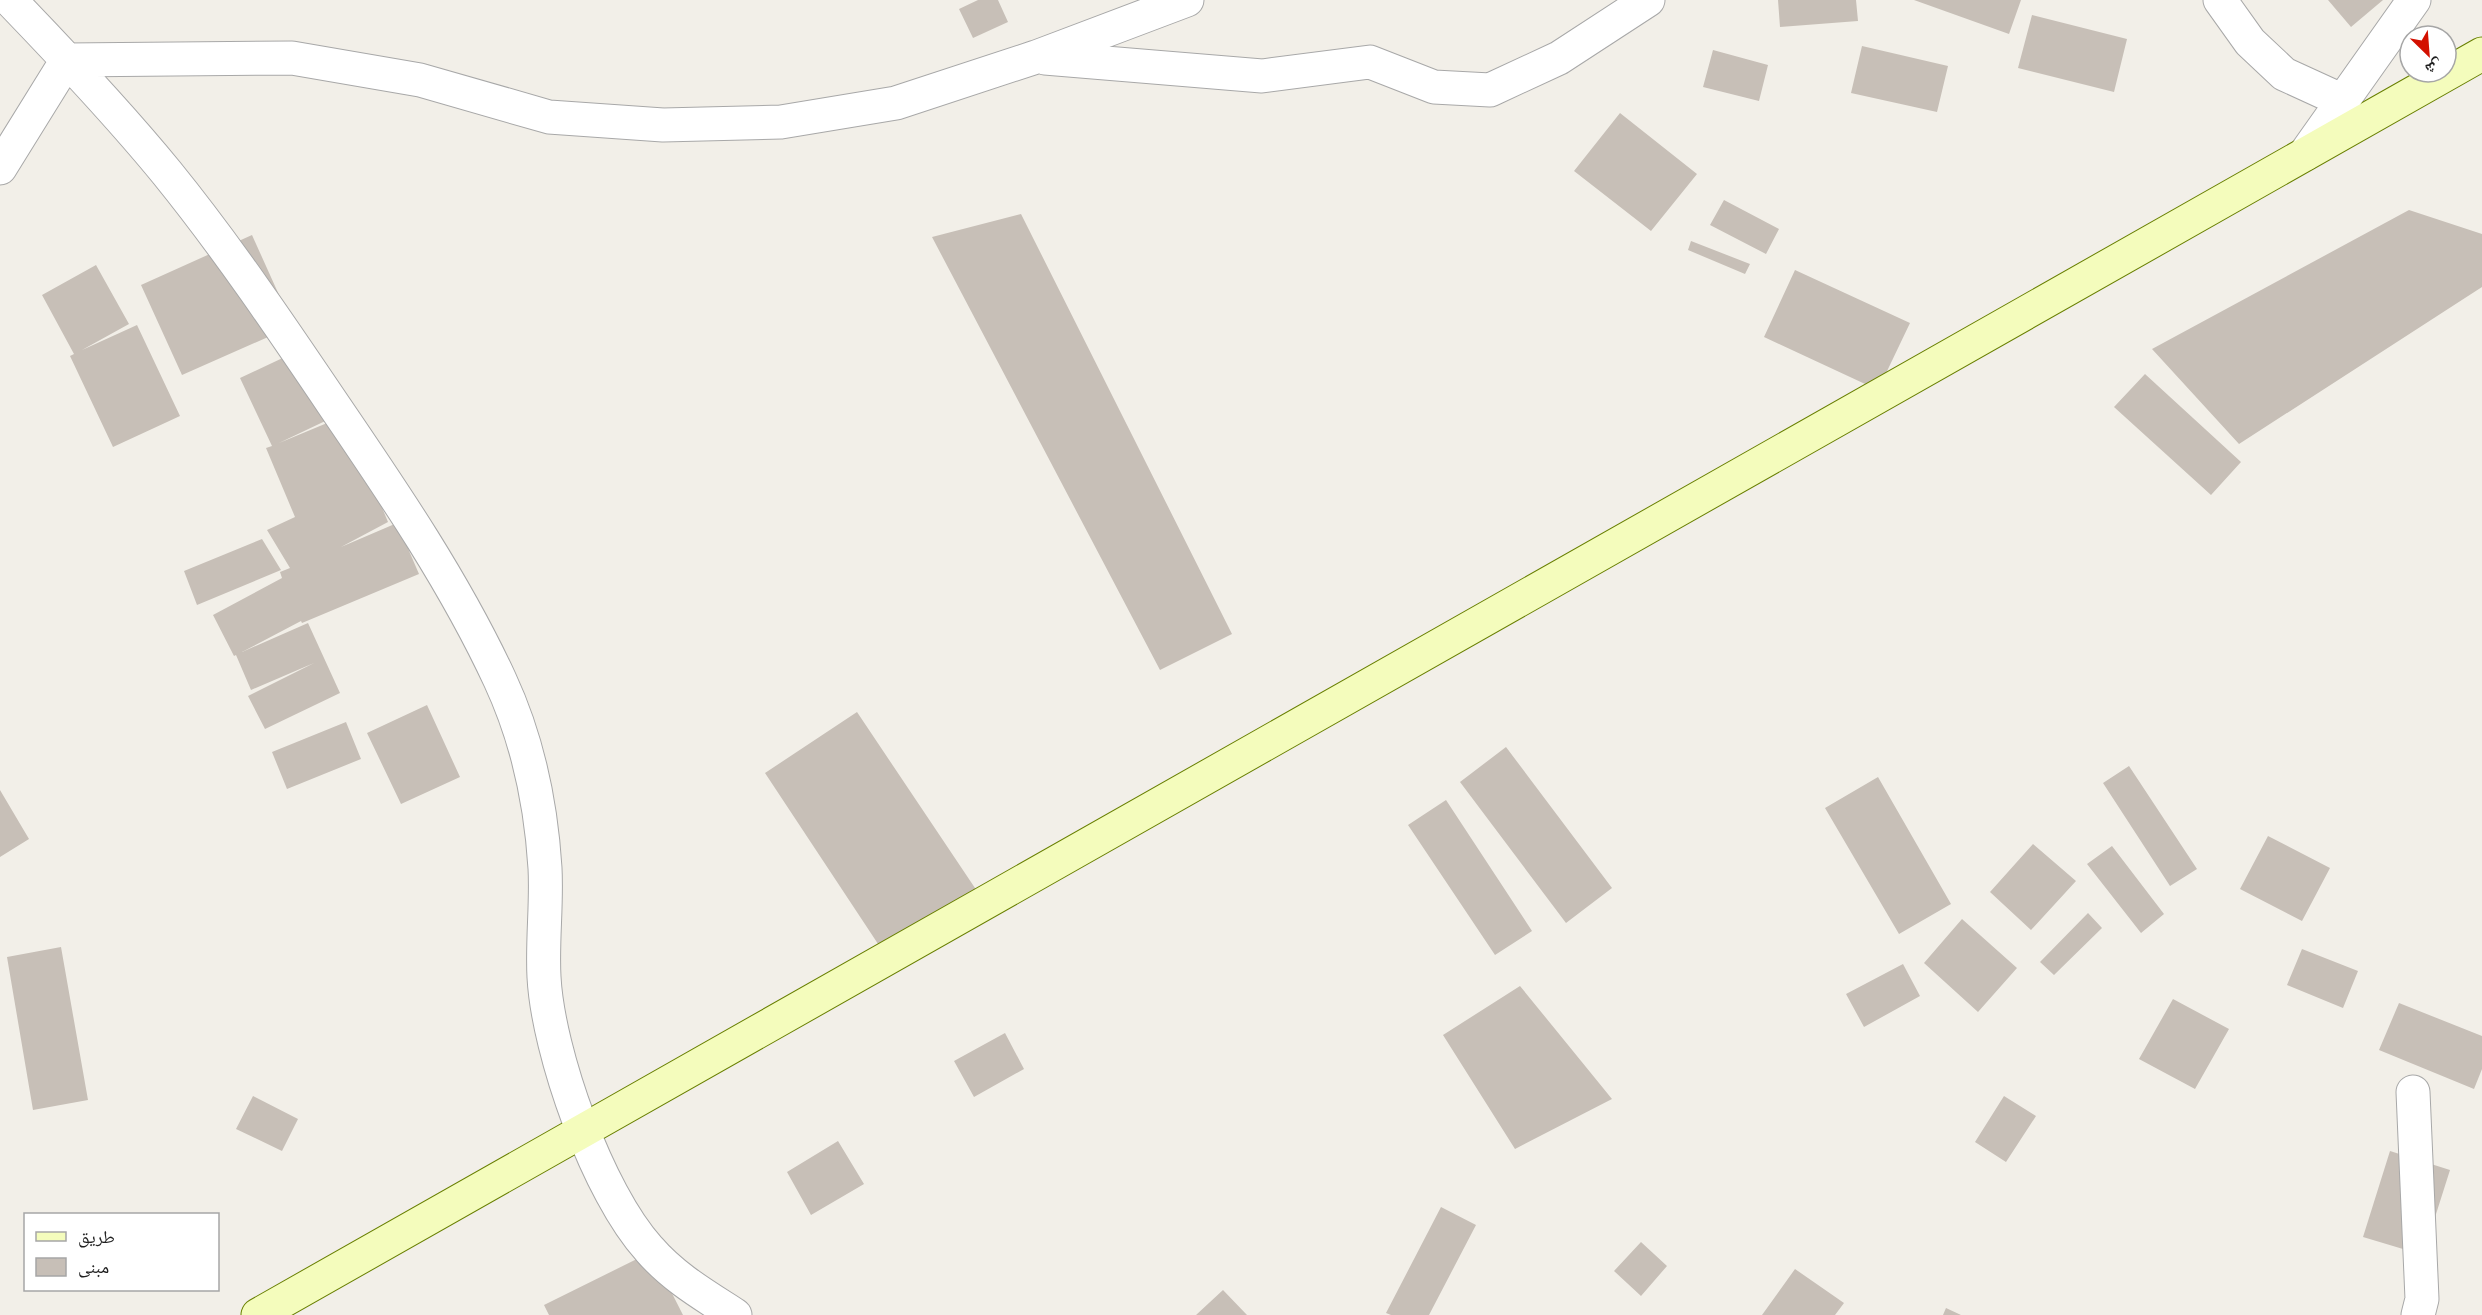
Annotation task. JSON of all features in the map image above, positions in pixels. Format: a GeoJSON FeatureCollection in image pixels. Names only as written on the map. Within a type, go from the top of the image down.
{"type":"FeatureCollection","features":[{"type":"Feature","properties":{"kind":"street"},"geometry":{"type":"LineString","coordinates":[[10,0],[68,60],[167,173],[269,309],[412,519],[469,619],[501,682],[525,745],[538,811],[545,870],[544,980],[552,1029],[584,1131],[613,1201],[646,1247],[672,1273],[735,1315]]}},
{"type":"Feature","properties":{"kind":"street"},"geometry":{"type":"LineString","coordinates":[[68,60],[292,58],[420,80],[549,117],[663,125],[781,122],[896,103],[1036,57],[1187,0]]}},
{"type":"Feature","properties":{"kind":"street"},"geometry":{"type":"LineString","coordinates":[[1036,57],[1262,76],[1370,62],[1434,87],[1490,90],[1559,58],[1648,0]]}},
{"type":"Feature","properties":{"kind":"street"},"geometry":{"type":"LineString","coordinates":[[2220,0],[2250,42],[2284,74],[2343,101]]}},
{"type":"Feature","properties":{"kind":"street"},"geometry":{"type":"LineString","coordinates":[[2305,154],[2414,0]]}},
{"type":"Feature","properties":{"kind":"street"},"geometry":{"type":"LineString","coordinates":[[258,1315],[2482,54]]}},
{"type":"Feature","properties":{"kind":"street"},"geometry":{"type":"LineString","coordinates":[[0,168],[68,60]]}},
{"type":"Feature","properties":{"kind":"street"},"geometry":{"type":"LineString","coordinates":[[2413,1092],[2422,1299],[2418,1315]]}},
{"type":"Feature","properties":{"kind":"building"},"geometry":{"type":"Polygon","coordinates":[[[978,0],[998,0],[1008,22],[973,38],[959,9],[978,0]]]}},
{"type":"Feature","properties":{"kind":"building"},"geometry":{"type":"Polygon","coordinates":[[[1778,0],[1856,0],[1858,21],[1780,27],[1778,0]]]}},
{"type":"Feature","properties":{"kind":"building"},"geometry":{"type":"Polygon","coordinates":[[[1914,0],[2021,0],[2009,34],[1914,0]]]}},
{"type":"Feature","properties":{"kind":"building"},"geometry":{"type":"Polygon","coordinates":[[[2328,0],[2383,0],[2351,27],[2328,0]]]}},
{"type":"Feature","properties":{"kind":"building"},"geometry":{"type":"Polygon","coordinates":[[[2032,15],[2127,39],[2114,92],[2018,68],[2032,15]]]}},
{"type":"Feature","properties":{"kind":"building"},"geometry":{"type":"Polygon","coordinates":[[[1862,46],[1948,66],[1937,112],[1851,93],[1862,46]]]}},
{"type":"Feature","properties":{"kind":"building"},"geometry":{"type":"Polygon","coordinates":[[[1713,50],[1768,65],[1759,101],[1703,87],[1713,50]]]}},
{"type":"Feature","properties":{"kind":"building"},"geometry":{"type":"Polygon","coordinates":[[[1620,113],[1697,174],[1651,231],[1574,171],[1620,113]]]}},
{"type":"Feature","properties":{"kind":"building"},"geometry":{"type":"Polygon","coordinates":[[[1724,200],[1779,229],[1766,254],[1710,225],[1724,200]]]}},
{"type":"Feature","properties":{"kind":"building"},"geometry":{"type":"Polygon","coordinates":[[[2409,210],[2482,234],[2482,287],[2239,444],[2152,349],[2409,210]]]}},
{"type":"Feature","properties":{"kind":"building"},"geometry":{"type":"Polygon","coordinates":[[[1021,214],[1232,634],[1160,670],[932,237],[1021,214]]]}},
{"type":"Feature","properties":{"kind":"building"},"geometry":{"type":"Polygon","coordinates":[[[252,235],[293,326],[182,375],[141,285],[252,235]]]}},
{"type":"Feature","properties":{"kind":"building"},"geometry":{"type":"Polygon","coordinates":[[[1691,241],[1750,264],[1745,274],[1688,250],[1691,241]]]}},
{"type":"Feature","properties":{"kind":"building"},"geometry":{"type":"Polygon","coordinates":[[[96,265],[129,324],[82,350],[137,325],[180,416],[113,447],[70,356],[74,354],[42,295],[96,265]]]}},
{"type":"Feature","properties":{"kind":"building"},"geometry":{"type":"Polygon","coordinates":[[[1795,270],[1910,323],[1878,390],[1764,337],[1795,270]]]}},
{"type":"Feature","properties":{"kind":"building"},"geometry":{"type":"Polygon","coordinates":[[[308,346],[340,414],[279,443],[344,416],[388,522],[341,547],[397,523],[419,574],[302,623],[301,621],[242,652],[308,623],[340,693],[265,729],[248,696],[314,663],[251,690],[236,655],[234,656],[213,615],[282,578],[280,572],[290,568],[267,530],[295,517],[266,448],[272,446],[240,378],[308,346]]]}},
{"type":"Feature","properties":{"kind":"building"},"geometry":{"type":"Polygon","coordinates":[[[2145,374],[2241,462],[2211,495],[2114,407],[2145,374]]]}},
{"type":"Feature","properties":{"kind":"building"},"geometry":{"type":"Polygon","coordinates":[[[262,539],[281,570],[197,605],[184,571],[262,539]]]}},
{"type":"Feature","properties":{"kind":"building"},"geometry":{"type":"Polygon","coordinates":[[[427,705],[460,777],[401,804],[367,733],[427,705]]]}},
{"type":"Feature","properties":{"kind":"building"},"geometry":{"type":"Polygon","coordinates":[[[857,712],[979,894],[886,956],[765,773],[857,712]]]}},
{"type":"Feature","properties":{"kind":"building"},"geometry":{"type":"Polygon","coordinates":[[[346,722],[361,759],[287,789],[272,752],[346,722]]]}},
{"type":"Feature","properties":{"kind":"building"},"geometry":{"type":"Polygon","coordinates":[[[1506,747],[1612,888],[1566,923],[1460,782],[1506,747]]]}},
{"type":"Feature","properties":{"kind":"building"},"geometry":{"type":"Polygon","coordinates":[[[2129,766],[2197,869],[2170,886],[2103,783],[2129,766]]]}},
{"type":"Feature","properties":{"kind":"building"},"geometry":{"type":"Polygon","coordinates":[[[1878,777],[1951,904],[1899,934],[1825,808],[1878,777]]]}},
{"type":"Feature","properties":{"kind":"building"},"geometry":{"type":"Polygon","coordinates":[[[0,790],[29,839],[0,857],[0,790]]]}},
{"type":"Feature","properties":{"kind":"building"},"geometry":{"type":"Polygon","coordinates":[[[1446,800],[1532,931],[1495,955],[1408,825],[1446,800]]]}},
{"type":"Feature","properties":{"kind":"building"},"geometry":{"type":"Polygon","coordinates":[[[2268,836],[2330,868],[2302,921],[2240,889],[2268,836]]]}},
{"type":"Feature","properties":{"kind":"building"},"geometry":{"type":"Polygon","coordinates":[[[2033,844],[2076,881],[2031,930],[1990,892],[2033,844]]]}},
{"type":"Feature","properties":{"kind":"building"},"geometry":{"type":"Polygon","coordinates":[[[2112,846],[2164,914],[2141,933],[2087,864],[2112,846]]]}},
{"type":"Feature","properties":{"kind":"building"},"geometry":{"type":"Polygon","coordinates":[[[2088,913],[2102,928],[2054,975],[2040,962],[2088,913]]]}},
{"type":"Feature","properties":{"kind":"building"},"geometry":{"type":"Polygon","coordinates":[[[1962,919],[2017,968],[1978,1012],[1924,963],[1962,919]]]}},
{"type":"Feature","properties":{"kind":"building"},"geometry":{"type":"Polygon","coordinates":[[[61,947],[88,1100],[33,1110],[7,957],[61,947]]]}},
{"type":"Feature","properties":{"kind":"building"},"geometry":{"type":"Polygon","coordinates":[[[2302,949],[2358,971],[2343,1008],[2287,985],[2302,949]]]}},
{"type":"Feature","properties":{"kind":"building"},"geometry":{"type":"Polygon","coordinates":[[[1903,964],[1920,996],[1864,1027],[1846,994],[1903,964]]]}},
{"type":"Feature","properties":{"kind":"building"},"geometry":{"type":"Polygon","coordinates":[[[1520,986],[1612,1099],[1515,1149],[1443,1035],[1520,986]]]}},
{"type":"Feature","properties":{"kind":"building"},"geometry":{"type":"Polygon","coordinates":[[[2173,999],[2229,1029],[2195,1089],[2139,1059],[2173,999]]]}},
{"type":"Feature","properties":{"kind":"building"},"geometry":{"type":"Polygon","coordinates":[[[2399,1003],[2482,1036],[2482,1069],[2474,1089],[2379,1050],[2399,1003]]]}},
{"type":"Feature","properties":{"kind":"building"},"geometry":{"type":"Polygon","coordinates":[[[1005,1033],[1024,1069],[974,1097],[954,1061],[1005,1033]]]}},
{"type":"Feature","properties":{"kind":"building"},"geometry":{"type":"Polygon","coordinates":[[[253,1096],[298,1119],[282,1151],[236,1129],[253,1096]]]}},
{"type":"Feature","properties":{"kind":"building"},"geometry":{"type":"Polygon","coordinates":[[[2004,1096],[2036,1116],[2006,1162],[1975,1142],[2004,1096]]]}},
{"type":"Feature","properties":{"kind":"building"},"geometry":{"type":"Polygon","coordinates":[[[838,1141],[864,1184],[811,1215],[787,1172],[838,1141]]]}},
{"type":"Feature","properties":{"kind":"building"},"geometry":{"type":"Polygon","coordinates":[[[2390,1151],[2450,1170],[2423,1255],[2363,1237],[2390,1151]]]}},
{"type":"Feature","properties":{"kind":"building"},"geometry":{"type":"Polygon","coordinates":[[[1441,1207],[1476,1225],[1429,1315],[1386,1313],[1441,1207]]]}},
{"type":"Feature","properties":{"kind":"building"},"geometry":{"type":"Polygon","coordinates":[[[1641,1242],[1667,1266],[1641,1296],[1614,1271],[1641,1242]]]}},
{"type":"Feature","properties":{"kind":"building"},"geometry":{"type":"Polygon","coordinates":[[[651,1252],[683,1315],[549,1315],[544,1305],[651,1252]]]}},
{"type":"Feature","properties":{"kind":"building"},"geometry":{"type":"Polygon","coordinates":[[[1795,1269],[1844,1303],[1835,1315],[1762,1315],[1795,1269]]]}},
{"type":"Feature","properties":{"kind":"building"},"geometry":{"type":"Polygon","coordinates":[[[1223,1290],[1247,1315],[1196,1315],[1223,1290]]]}},
{"type":"Feature","properties":{"kind":"building"},"geometry":{"type":"Polygon","coordinates":[[[1946,1308],[1961,1315],[1943,1315],[1946,1308]]]}}]}
